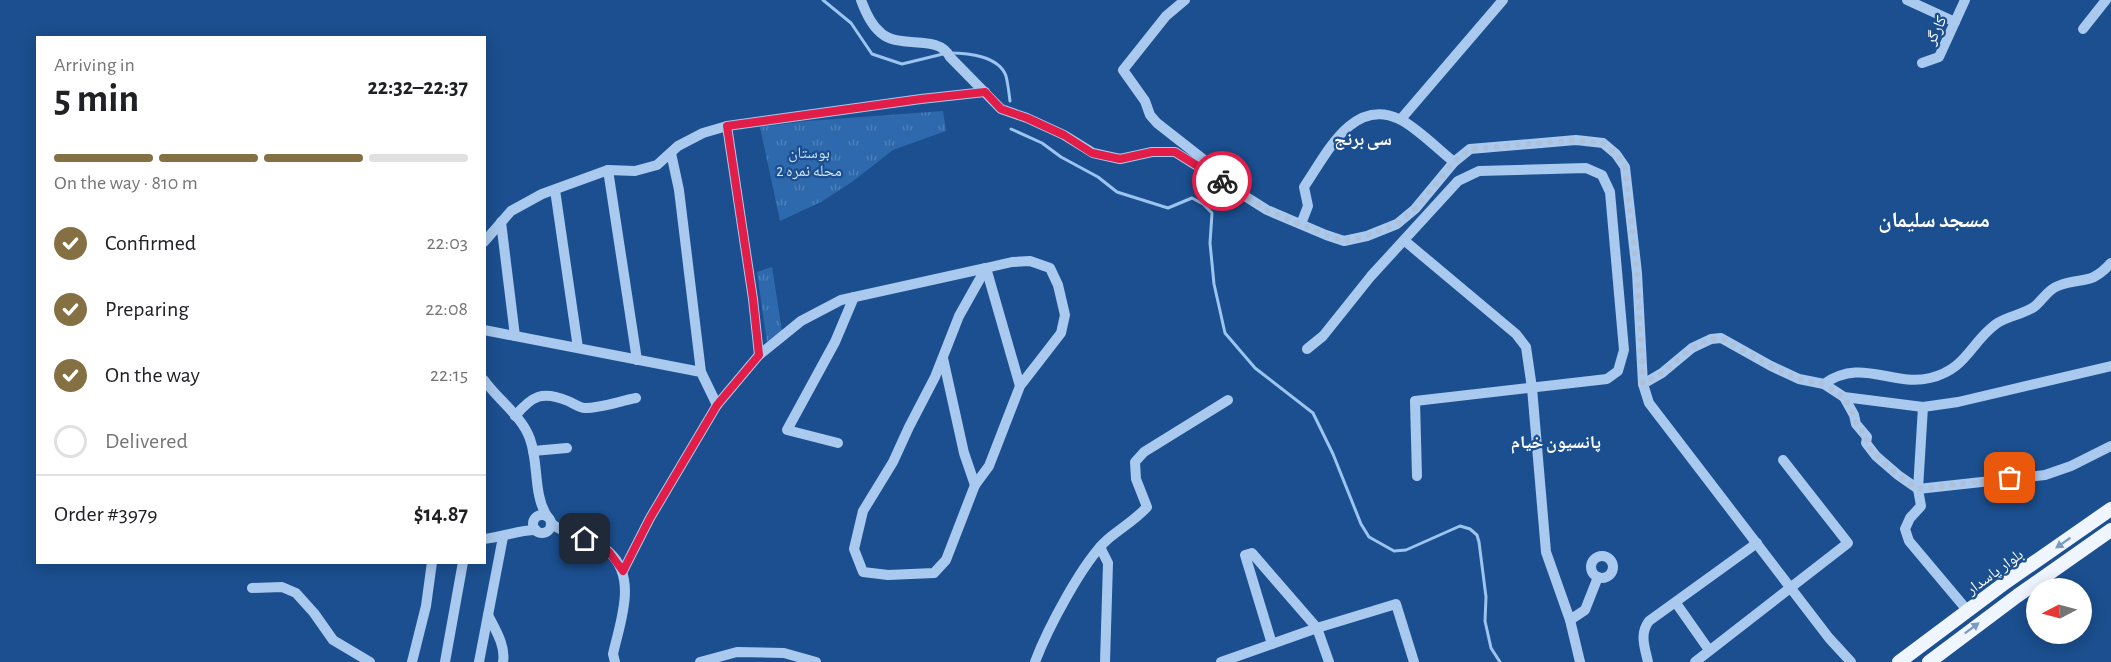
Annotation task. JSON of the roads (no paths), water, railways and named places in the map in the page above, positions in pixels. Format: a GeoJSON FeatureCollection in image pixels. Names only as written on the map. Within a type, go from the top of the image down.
{"type":"FeatureCollection","features":[{"type":"Feature","properties":{"kind":"main road","name":"بلوار پاسدار"},"geometry":{"type":"LineString","coordinates":[[1899,662],[1967,610],[2111,509]]}},
{"type":"Feature","properties":{"kind":"main road","name":"بلوار پاسدار"},"geometry":{"type":"LineString","coordinates":[[1929,662],[2111,530]]}},
{"type":"Feature","properties":{"kind":"main road"},"geometry":{"type":"LineString","coordinates":[[2006,582],[2017,596]]}},
{"type":"Feature","properties":{"kind":"street"},"geometry":{"type":"LineString","coordinates":[[861,0],[866,13],[881,34],[904,42],[939,45],[1001,109],[1064,135],[1092,153],[1120,159],[1152,152],[1175,152],[1267,210],[1344,241],[1367,236],[1397,224],[1415,209],[1454,162],[1470,149],[1576,140],[1603,143],[1616,154],[1625,167],[1637,273],[1643,384],[1649,403],[1829,638],[1851,662]]}},
{"type":"Feature","properties":{"kind":"street"},"geometry":{"type":"LineString","coordinates":[[1185,0],[1166,16],[1123,70],[1145,101],[1156,123],[1208,164],[1215,177]]}},
{"type":"Feature","properties":{"kind":"street"},"geometry":{"type":"LineString","coordinates":[[1401,119],[1503,0]]}},
{"type":"Feature","properties":{"kind":"street"},"geometry":{"type":"LineString","coordinates":[[1907,0],[1955,22]]}},
{"type":"Feature","properties":{"kind":"street","name":"کارگر"},"geometry":{"type":"LineString","coordinates":[[1922,63],[1939,57],[1965,0]]}},
{"type":"Feature","properties":{"kind":"street"},"geometry":{"type":"LineString","coordinates":[[2083,29],[2106,0]]}},
{"type":"Feature","properties":{"kind":"street"},"geometry":{"type":"LineString","coordinates":[[486,240],[511,211],[542,194],[608,170],[635,171],[657,165],[678,146],[703,133],[727,126],[985,92]]}},
{"type":"Feature","properties":{"kind":"street"},"geometry":{"type":"LineString","coordinates":[[1301,224],[1308,206],[1304,187],[1346,127],[1365,115],[1381,112],[1401,119],[1454,162]]}},
{"type":"Feature","properties":{"kind":"street"},"geometry":{"type":"LineString","coordinates":[[727,126],[753,299],[759,355]]}},
{"type":"Feature","properties":{"kind":"street"},"geometry":{"type":"LineString","coordinates":[[671,153],[679,190],[701,372],[717,405]]}},
{"type":"Feature","properties":{"kind":"street"},"geometry":{"type":"LineString","coordinates":[[1307,349],[1323,336],[1371,276],[1458,181],[1479,171],[1586,168],[1602,175],[1610,192],[1617,254],[1623,350],[1617,371],[1607,379],[1415,401],[1418,476]]}},
{"type":"Feature","properties":{"kind":"street"},"geometry":{"type":"LineString","coordinates":[[608,170],[637,360]]}},
{"type":"Feature","properties":{"kind":"street"},"geometry":{"type":"LineString","coordinates":[[555,190],[578,348]]}},
{"type":"Feature","properties":{"kind":"street"},"geometry":{"type":"LineString","coordinates":[[501,222],[515,336]]}},
{"type":"Feature","properties":{"kind":"street"},"geometry":{"type":"LineString","coordinates":[[1405,241],[1516,334],[1526,347],[1532,388],[1546,552],[1570,620],[1580,662]]}},
{"type":"Feature","properties":{"kind":"street"},"geometry":{"type":"LineString","coordinates":[[623,571],[650,518],[717,405],[759,355],[801,321],[841,300],[1012,262],[1030,261],[1050,268],[1058,285],[1065,315],[1061,333],[1020,386],[988,466],[975,485],[946,560],[934,573],[888,575],[863,572],[854,549],[863,511],[893,462],[935,377],[959,316],[986,268]]}},
{"type":"Feature","properties":{"kind":"street"},"geometry":{"type":"LineString","coordinates":[[1824,384],[1835,376],[1860,371],[1900,380],[1930,378],[1954,369],[1969,355],[1980,338],[1998,322],[2019,315],[2035,306],[2056,286],[2090,280],[2111,263]]}},
{"type":"Feature","properties":{"kind":"street"},"geometry":{"type":"LineString","coordinates":[[986,268],[1020,386]]}},
{"type":"Feature","properties":{"kind":"street"},"geometry":{"type":"LineString","coordinates":[[838,443],[787,429],[835,342],[854,297]]}},
{"type":"Feature","properties":{"kind":"street"},"geometry":{"type":"LineString","coordinates":[[486,330],[701,372]]}},
{"type":"Feature","properties":{"kind":"street"},"geometry":{"type":"LineString","coordinates":[[1643,384],[1662,373],[1692,348],[1710,339],[1721,338],[1771,366],[1799,379],[1824,384],[1844,397],[1923,407],[1958,402],[2111,366]]}},
{"type":"Feature","properties":{"kind":"street"},"geometry":{"type":"LineString","coordinates":[[943,358],[964,453],[975,485]]}},
{"type":"Feature","properties":{"kind":"street"},"geometry":{"type":"LineString","coordinates":[[486,382],[515,416],[530,438],[540,506],[540,525]]}},
{"type":"Feature","properties":{"kind":"street"},"geometry":{"type":"LineString","coordinates":[[515,416],[529,400],[540,396],[560,398],[583,408],[636,398]]}},
{"type":"Feature","properties":{"kind":"street"},"geometry":{"type":"LineString","coordinates":[[1844,397],[1854,415],[1856,424],[1867,437],[1866,444],[1898,476],[1918,489],[2044,475],[2071,466],[2111,446]]}},
{"type":"Feature","properties":{"kind":"street"},"geometry":{"type":"LineString","coordinates":[[1035,662],[1042,643],[1089,559],[1147,507],[1136,479],[1135,462],[1144,452],[1228,400]]}},
{"type":"Feature","properties":{"kind":"street"},"geometry":{"type":"LineString","coordinates":[[1923,407],[1918,489],[1921,507],[1910,519],[1905,529],[1909,541],[1967,610]]}},
{"type":"Feature","properties":{"kind":"street"},"geometry":{"type":"LineString","coordinates":[[532,451],[567,447]]}},
{"type":"Feature","properties":{"kind":"street"},"geometry":{"type":"LineString","coordinates":[[1695,662],[1848,543],[1784,460]]}},
{"type":"Feature","properties":{"kind":"street"},"geometry":{"type":"LineString","coordinates":[[486,539],[503,537],[540,525],[585,539],[609,552],[623,571],[626,595],[613,654],[615,662]]}},
{"type":"Feature","properties":{"kind":"street"},"geometry":{"type":"LineString","coordinates":[[479,662],[503,537]]}},
{"type":"Feature","properties":{"kind":"street"},"geometry":{"type":"LineString","coordinates":[[1648,662],[1643,637],[1644,627],[1649,621],[1756,543]]}},
{"type":"Feature","properties":{"kind":"street"},"geometry":{"type":"LineString","coordinates":[[1100,547],[1108,563],[1105,662]]}},
{"type":"Feature","properties":{"kind":"street"},"geometry":{"type":"LineString","coordinates":[[1272,644],[1245,555],[1252,553],[1317,628],[1329,662]]}},
{"type":"Feature","properties":{"kind":"street"},"geometry":{"type":"LineString","coordinates":[[412,662],[426,606],[432,564]]}},
{"type":"Feature","properties":{"kind":"street"},"geometry":{"type":"LineString","coordinates":[[446,662],[463,564]]}},
{"type":"Feature","properties":{"kind":"street"},"geometry":{"type":"LineString","coordinates":[[1570,620],[1586,610],[1598,577]]}},
{"type":"Feature","properties":{"kind":"street"},"geometry":{"type":"LineString","coordinates":[[252,588],[282,587],[296,593],[333,640],[370,662]]}},
{"type":"Feature","properties":{"kind":"street"},"geometry":{"type":"LineString","coordinates":[[1676,603],[1709,650]]}},
{"type":"Feature","properties":{"kind":"street"},"geometry":{"type":"LineString","coordinates":[[1221,662],[1241,659],[1272,644],[1317,628],[1396,604],[1414,662]]}},
{"type":"Feature","properties":{"kind":"street"},"geometry":{"type":"LineString","coordinates":[[488,614],[499,637],[504,654],[503,662]]}},
{"type":"Feature","properties":{"kind":"street"},"geometry":{"type":"LineString","coordinates":[[700,662],[736,652],[784,653],[816,662]]}},
{"type":"Feature","properties":{"kind":"waterway"},"geometry":{"type":"LineString","coordinates":[[823,0],[851,23],[872,54],[902,64],[943,54]]}},
{"type":"Feature","properties":{"kind":"waterway"},"geometry":{"type":"LineString","coordinates":[[950,53],[974,55],[997,64],[1006,76],[1010,101]]}},
{"type":"Feature","properties":{"kind":"waterway"},"geometry":{"type":"LineString","coordinates":[[1011,129],[1042,143],[1061,157],[1098,177],[1117,192],[1168,208],[1192,198],[1212,213],[1210,243],[1214,284],[1225,333],[1255,368],[1313,413],[1333,454],[1361,524],[1369,537],[1394,551],[1406,550],[1460,526],[1470,529],[1477,535],[1486,597],[1485,621],[1491,648],[1500,662]]}},
{"type":"Feature","properties":{"kind":"district","name":"سی برنج"},"geometry":{"type":"Point","coordinates":[1363,139]}},
{"type":"Feature","properties":{"kind":"district","name":"مسجد سلیمان"},"geometry":{"type":"Point","coordinates":[1934,219]}},
{"type":"Feature","properties":{"kind":"district","name":"پانسیون خیام"},"geometry":{"type":"Point","coordinates":[1556,442]}},
{"type":"Feature","properties":{"kind":"park label","name":"بوستان محله نمره 2"},"geometry":{"type":"Point","coordinates":[809,161]}}]}
